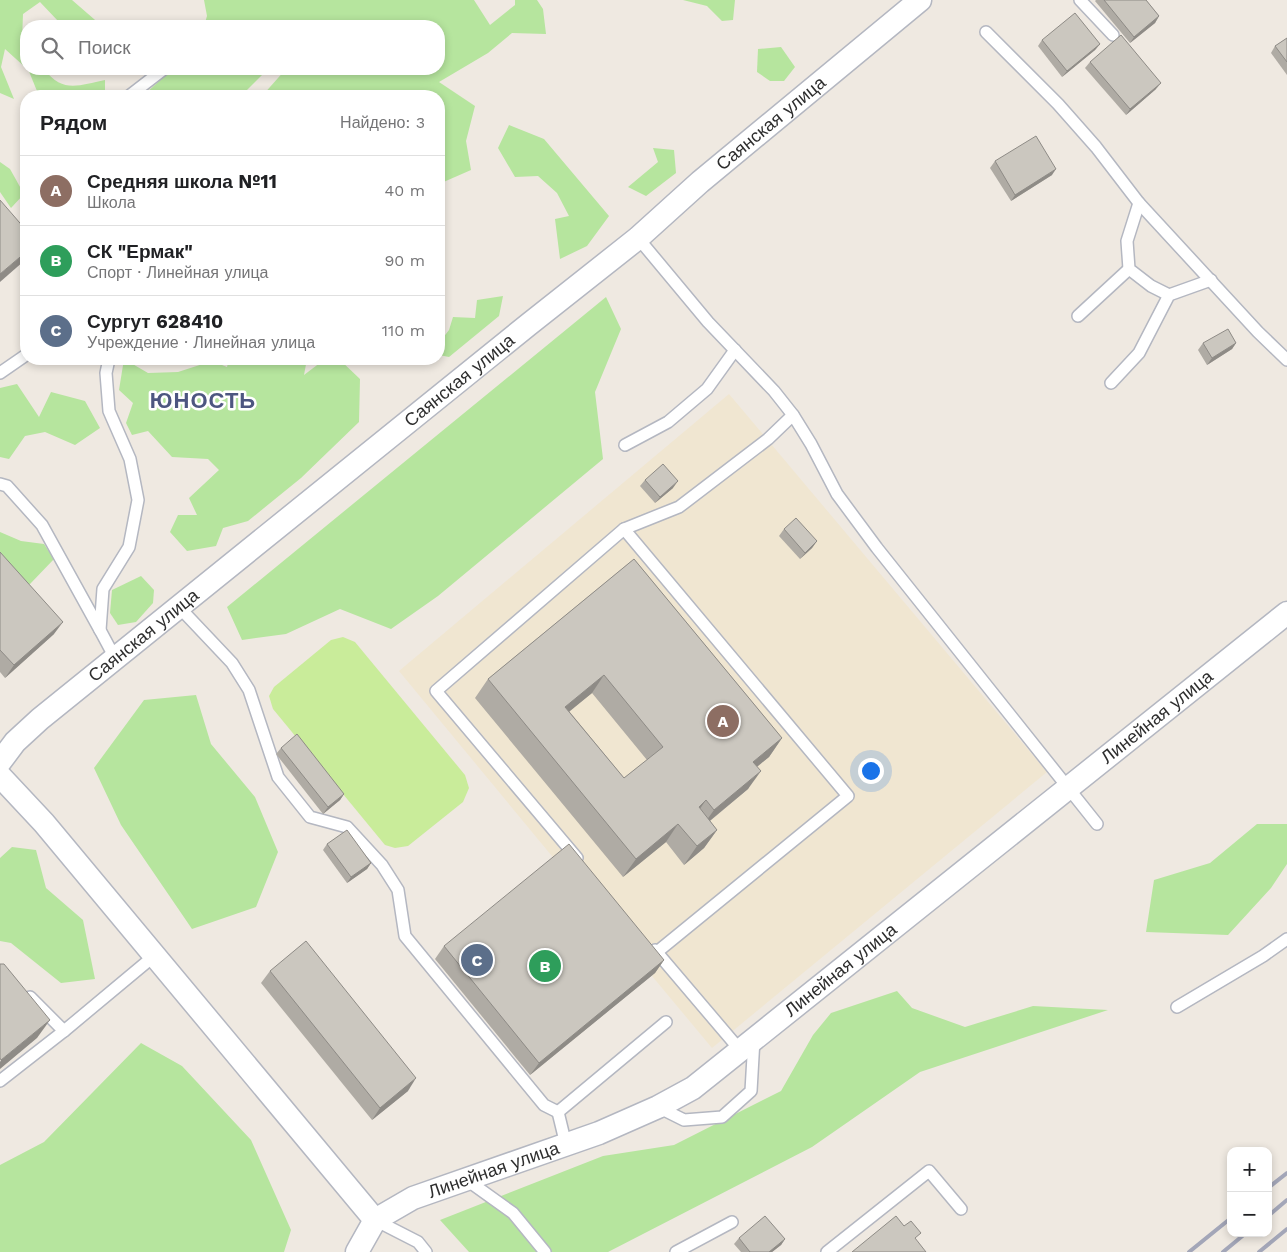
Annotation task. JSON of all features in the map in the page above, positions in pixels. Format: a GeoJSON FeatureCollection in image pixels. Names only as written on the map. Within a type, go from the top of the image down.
{"type":"FeatureCollection","features":[{"type":"Feature","properties":{"kind":"street","name":"Саянская улица"},"geometry":{"type":"LineString","coordinates":[[0,762],[15,742],[115,658],[638,238],[700,182],[920,0]]}},
{"type":"Feature","properties":{"kind":"street","name":"Линейная улица"},"geometry":{"type":"LineString","coordinates":[[375,1220],[413,1198],[599,1133],[658,1107],[693,1088],[1287,613]]}},
{"type":"Feature","properties":{"kind":"street"},"geometry":{"type":"LineString","coordinates":[[0,776],[44,823],[375,1220],[357,1252]]}},
{"type":"Feature","properties":{"kind":"lane"},"geometry":{"type":"LineString","coordinates":[[1080,0],[1113,35]]}},
{"type":"Feature","properties":{"kind":"lane"},"geometry":{"type":"LineString","coordinates":[[986,32],[1058,104],[1096,147],[1139,203],[1258,332],[1287,360]]}},
{"type":"Feature","properties":{"kind":"lane"},"geometry":{"type":"LineString","coordinates":[[137,90],[156,75]]}},
{"type":"Feature","properties":{"kind":"lane"},"geometry":{"type":"LineString","coordinates":[[1139,203],[1127,241],[1129,268],[1151,286],[1169,296]]}},
{"type":"Feature","properties":{"kind":"lane"},"geometry":{"type":"LineString","coordinates":[[638,238],[708,322],[774,391],[793,415],[811,444],[836,494],[876,548],[1097,824]]}},
{"type":"Feature","properties":{"kind":"lane"},"geometry":{"type":"LineString","coordinates":[[1078,316],[1129,268]]}},
{"type":"Feature","properties":{"kind":"lane"},"geometry":{"type":"LineString","coordinates":[[1111,383],[1138,353],[1169,296],[1211,280]]}},
{"type":"Feature","properties":{"kind":"lane"},"geometry":{"type":"LineString","coordinates":[[625,444],[668,422],[707,389],[735,350]]}},
{"type":"Feature","properties":{"kind":"lane"},"geometry":{"type":"LineString","coordinates":[[0,372],[20,359]]}},
{"type":"Feature","properties":{"kind":"lane"},"geometry":{"type":"LineString","coordinates":[[100,630],[102,590],[130,547],[138,500],[130,459],[109,411],[106,373],[108,365]]}},
{"type":"Feature","properties":{"kind":"lane"},"geometry":{"type":"LineString","coordinates":[[588,870],[436,691],[624,529],[679,507],[768,439],[793,415]]}},
{"type":"Feature","properties":{"kind":"lane"},"geometry":{"type":"LineString","coordinates":[[0,484],[7,486],[42,525],[115,658]]}},
{"type":"Feature","properties":{"kind":"lane"},"geometry":{"type":"LineString","coordinates":[[624,529],[848,796],[657,952]]}},
{"type":"Feature","properties":{"kind":"lane"},"geometry":{"type":"LineString","coordinates":[[179,607],[232,664],[249,690],[278,777],[310,816],[346,827],[382,865],[398,890],[405,936],[544,1105],[558,1112],[566,1145]]}},
{"type":"Feature","properties":{"kind":"lane"},"geometry":{"type":"LineString","coordinates":[[644,938],[747,1045],[751,1091],[722,1117],[684,1120],[658,1107]]}},
{"type":"Feature","properties":{"kind":"lane"},"geometry":{"type":"LineString","coordinates":[[1177,1007],[1263,956],[1287,939]]}},
{"type":"Feature","properties":{"kind":"lane"},"geometry":{"type":"LineString","coordinates":[[0,1080],[64,1031],[154,956]]}},
{"type":"Feature","properties":{"kind":"lane"},"geometry":{"type":"LineString","coordinates":[[19,987],[64,1031]]}},
{"type":"Feature","properties":{"kind":"lane"},"geometry":{"type":"LineString","coordinates":[[558,1112],[666,1022]]}},
{"type":"Feature","properties":{"kind":"lane"},"geometry":{"type":"LineString","coordinates":[[827,1252],[929,1171],[961,1209]]}},
{"type":"Feature","properties":{"kind":"lane"},"geometry":{"type":"LineString","coordinates":[[467,1180],[513,1213],[544,1252]]}},
{"type":"Feature","properties":{"kind":"lane"},"geometry":{"type":"LineString","coordinates":[[375,1220],[418,1242],[426,1252]]}},
{"type":"Feature","properties":{"kind":"lane"},"geometry":{"type":"LineString","coordinates":[[676,1252],[732,1222]]}},
{"type":"Feature","properties":{"kind":"shaded area"},"geometry":{"type":"Polygon","coordinates":[[[729,394],[1047,772],[712,1048],[652,976],[655,972],[556,861],[399,671],[729,394]]]}},
{"type":"Feature","properties":{"kind":"green space"},"geometry":{"type":"Polygon","coordinates":[[[0,0],[72,0],[95,20],[57,20],[40,2],[23,14],[23,20],[20,20],[20,63],[5,49],[1,67],[14,99],[0,93],[0,0]]]}},
{"type":"Feature","properties":{"kind":"green space"},"geometry":{"type":"Polygon","coordinates":[[[204,0],[474,0],[490,25],[515,5],[515,0],[537,0],[543,9],[546,34],[512,33],[488,53],[439,82],[475,106],[466,141],[471,170],[445,181],[445,90],[267,90],[281,75],[445,75],[445,20],[206,20],[207,16],[204,0]]]}},
{"type":"Feature","properties":{"kind":"green space"},"geometry":{"type":"Polygon","coordinates":[[[683,0],[735,0],[733,20],[722,21],[707,6],[683,0]]]}},
{"type":"Feature","properties":{"kind":"green space"},"geometry":{"type":"Polygon","coordinates":[[[781,47],[795,67],[784,81],[770,81],[757,72],[758,49],[781,47]]]}},
{"type":"Feature","properties":{"kind":"green space"},"geometry":{"type":"Polygon","coordinates":[[[30,75],[49,75],[58,82],[72,86],[105,80],[105,90],[37,90],[30,75]]]}},
{"type":"Feature","properties":{"kind":"green space"},"geometry":{"type":"Polygon","coordinates":[[[166,75],[262,75],[247,90],[149,90],[166,75]]]}},
{"type":"Feature","properties":{"kind":"green space"},"geometry":{"type":"Polygon","coordinates":[[[509,125],[544,139],[609,216],[587,246],[560,259],[555,219],[569,216],[557,193],[538,176],[515,177],[498,148],[509,125]]]}},
{"type":"Feature","properties":{"kind":"green space"},"geometry":{"type":"Polygon","coordinates":[[[653,148],[674,150],[676,173],[646,196],[628,187],[658,162],[653,148]]]}},
{"type":"Feature","properties":{"kind":"green space"},"geometry":{"type":"Polygon","coordinates":[[[0,162],[10,169],[20,187],[20,198],[11,208],[0,192],[0,162]]]}},
{"type":"Feature","properties":{"kind":"green space"},"geometry":{"type":"Polygon","coordinates":[[[503,296],[499,316],[449,357],[445,356],[445,335],[449,330],[453,317],[475,318],[477,300],[503,296]]]}},
{"type":"Feature","properties":{"kind":"green space"},"geometry":{"type":"Polygon","coordinates":[[[606,297],[621,329],[595,392],[603,459],[438,596],[391,629],[340,609],[286,634],[242,640],[227,607],[606,297]]]}},
{"type":"Feature","properties":{"kind":"green space"},"geometry":{"type":"Polygon","coordinates":[[[123,365],[134,365],[148,373],[178,372],[200,365],[222,365],[227,367],[228,365],[306,365],[304,375],[317,365],[345,365],[360,379],[359,422],[301,478],[248,521],[223,528],[216,546],[187,551],[170,532],[178,515],[197,515],[189,498],[219,470],[208,459],[172,457],[148,431],[132,435],[126,423],[133,403],[119,390],[123,365]]]}},
{"type":"Feature","properties":{"kind":"green space"},"geometry":{"type":"Polygon","coordinates":[[[17,384],[39,417],[51,392],[85,401],[100,428],[75,445],[45,432],[25,436],[9,459],[0,457],[0,388],[17,384]]]}},
{"type":"Feature","properties":{"kind":"green space"},"geometry":{"type":"Polygon","coordinates":[[[0,532],[21,541],[44,544],[54,559],[30,584],[12,586],[0,560],[0,532]]]}},
{"type":"Feature","properties":{"kind":"green space"},"geometry":{"type":"Polygon","coordinates":[[[141,576],[154,590],[153,603],[136,622],[118,625],[110,613],[112,590],[141,576]]]}},
{"type":"Feature","properties":{"kind":"green space"},"geometry":{"type":"Polygon","coordinates":[[[343,637],[355,642],[465,775],[469,788],[463,802],[408,846],[395,848],[385,845],[273,709],[269,696],[274,687],[331,640],[343,637]]]}},
{"type":"Feature","properties":{"kind":"green space"},"geometry":{"type":"Polygon","coordinates":[[[196,695],[211,744],[255,797],[278,852],[256,907],[192,929],[121,825],[94,768],[144,700],[196,695]]]}},
{"type":"Feature","properties":{"kind":"green space"},"geometry":{"type":"Polygon","coordinates":[[[1257,824],[1287,824],[1287,864],[1271,888],[1228,935],[1146,932],[1154,880],[1210,863],[1257,824]]]}},
{"type":"Feature","properties":{"kind":"green space"},"geometry":{"type":"Polygon","coordinates":[[[12,847],[36,850],[46,888],[83,920],[95,979],[61,983],[11,943],[0,941],[0,858],[12,847]]]}},
{"type":"Feature","properties":{"kind":"green space"},"geometry":{"type":"Polygon","coordinates":[[[897,991],[912,1008],[965,1027],[1033,1006],[1108,1010],[920,1072],[812,1147],[608,1252],[469,1252],[440,1220],[603,1156],[674,1145],[781,1091],[813,1035],[831,1013],[897,991]]]}},
{"type":"Feature","properties":{"kind":"green space"},"geometry":{"type":"Polygon","coordinates":[[[141,1043],[182,1066],[251,1140],[291,1230],[284,1252],[0,1252],[0,1165],[44,1142],[141,1043]]]}},
{"type":"Feature","properties":{"kind":"building"},"geometry":{"type":"Polygon","coordinates":[[[1104,0],[1146,0],[1159,16],[1134,37],[1104,0]]]}},
{"type":"Feature","properties":{"kind":"building"},"geometry":{"type":"Polygon","coordinates":[[[1075,13],[1100,44],[1067,71],[1042,40],[1075,13]]]}},
{"type":"Feature","properties":{"kind":"building"},"geometry":{"type":"Polygon","coordinates":[[[1121,35],[1161,83],[1130,109],[1090,62],[1121,35]]]}},
{"type":"Feature","properties":{"kind":"building"},"geometry":{"type":"Polygon","coordinates":[[[1287,38],[1287,62],[1275,46],[1287,38]]]}},
{"type":"Feature","properties":{"kind":"building"},"geometry":{"type":"Polygon","coordinates":[[[1036,136],[1056,169],[1015,195],[995,161],[1036,136]]]}},
{"type":"Feature","properties":{"kind":"building"},"geometry":{"type":"Polygon","coordinates":[[[0,200],[20,223],[20,257],[0,274],[0,200]]]}},
{"type":"Feature","properties":{"kind":"building"},"geometry":{"type":"Polygon","coordinates":[[[1228,329],[1236,343],[1212,358],[1203,343],[1228,329]]]}},
{"type":"Feature","properties":{"kind":"building"},"geometry":{"type":"Polygon","coordinates":[[[663,464],[678,481],[660,497],[645,480],[663,464]]]}},
{"type":"Feature","properties":{"kind":"building"},"geometry":{"type":"Polygon","coordinates":[[[796,518],[817,541],[805,553],[784,529],[796,518]]]}},
{"type":"Feature","properties":{"kind":"building"},"geometry":{"type":"Polygon","coordinates":[[[0,552],[63,622],[14,665],[0,650],[0,552]]]}},
{"type":"Feature","properties":{"kind":"building"},"geometry":{"type":"Polygon","coordinates":[[[634,559],[782,738],[753,762],[761,771],[714,810],[706,800],[699,807],[717,830],[697,846],[678,824],[636,859],[488,679],[634,559]],[[604,675],[565,707],[624,778],[663,747],[604,675]]]}},
{"type":"Feature","properties":{"kind":"building"},"geometry":{"type":"Polygon","coordinates":[[[297,734],[344,794],[328,807],[281,748],[297,734]]]}},
{"type":"Feature","properties":{"kind":"building"},"geometry":{"type":"Polygon","coordinates":[[[347,830],[371,863],[351,877],[327,844],[347,830]]]}},
{"type":"Feature","properties":{"kind":"building"},"geometry":{"type":"Polygon","coordinates":[[[569,844],[664,960],[539,1063],[444,946],[569,844]]]}},
{"type":"Feature","properties":{"kind":"building"},"geometry":{"type":"Polygon","coordinates":[[[306,941],[416,1078],[380,1108],[270,971],[306,941]]]}},
{"type":"Feature","properties":{"kind":"building"},"geometry":{"type":"Polygon","coordinates":[[[0,964],[4,964],[50,1020],[1,1060],[0,1058],[0,964]]]}},
{"type":"Feature","properties":{"kind":"building"},"geometry":{"type":"Polygon","coordinates":[[[765,1216],[785,1239],[769,1252],[750,1252],[739,1238],[765,1216]]]}},
{"type":"Feature","properties":{"kind":"building"},"geometry":{"type":"Polygon","coordinates":[[[896,1216],[904,1226],[911,1221],[921,1233],[915,1238],[926,1252],[852,1252],[896,1216]]]}},
{"type":"Feature","properties":{"kind":"railway"},"geometry":{"type":"LineString","coordinates":[[1272,1185],[1287,1173]]}},
{"type":"Feature","properties":{"kind":"railway"},"geometry":{"type":"LineString","coordinates":[[1272,1213],[1287,1200]]}},
{"type":"Feature","properties":{"kind":"railway"},"geometry":{"type":"LineString","coordinates":[[1189,1252],[1227,1221]]}},
{"type":"Feature","properties":{"kind":"railway"},"geometry":{"type":"LineString","coordinates":[[1259,1252],[1287,1229]]}},
{"type":"Feature","properties":{"kind":"railway"},"geometry":{"type":"LineString","coordinates":[[1223,1252],[1241,1237]]}},
{"type":"Feature","properties":{"kind":"place","name":"Средняя школа №11"},"geometry":{"type":"Point","coordinates":[723,721]}},
{"type":"Feature","properties":{"kind":"place","name":"Сургут 628410"},"geometry":{"type":"Point","coordinates":[477,960]}},
{"type":"Feature","properties":{"kind":"place","name":"СК \"Ермак\""},"geometry":{"type":"Point","coordinates":[545,966]}},
{"type":"Feature","properties":{"kind":"district","name":"ЮНОСТЬ"},"geometry":{"type":"Point","coordinates":[203,400]}}]}
